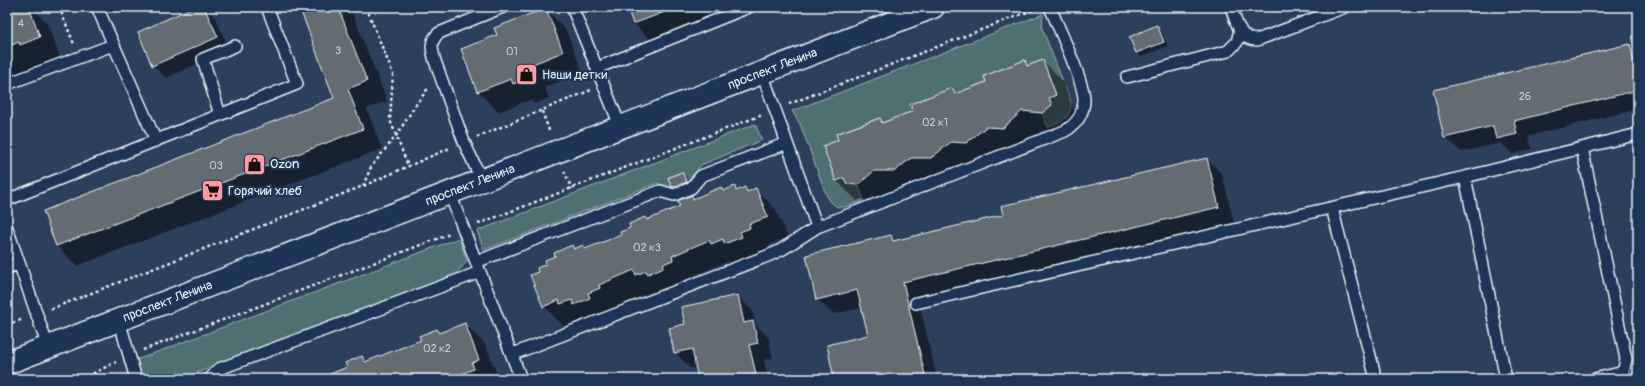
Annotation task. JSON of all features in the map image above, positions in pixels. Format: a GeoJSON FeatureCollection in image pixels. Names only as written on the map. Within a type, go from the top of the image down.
{"type":"FeatureCollection","features":[{"type":"Feature","properties":{"kind":"main road","name":"проспект Ленина"},"geometry":{"type":"LineString","coordinates":[[7,363],[450,194],[933,7]]}},
{"type":"Feature","properties":{"kind":"lane"},"geometry":{"type":"LineString","coordinates":[[97,7],[156,140]]}},
{"type":"Feature","properties":{"kind":"lane"},"geometry":{"type":"LineString","coordinates":[[7,200],[297,84],[267,7]]}},
{"type":"Feature","properties":{"kind":"lane"},"geometry":{"type":"LineString","coordinates":[[482,181],[464,142],[432,51],[434,37],[439,33],[502,7]]}},
{"type":"Feature","properties":{"kind":"lane"},"geometry":{"type":"LineString","coordinates":[[572,7],[621,128]]}},
{"type":"Feature","properties":{"kind":"lane"},"geometry":{"type":"LineString","coordinates":[[597,68],[749,7]]}},
{"type":"Feature","properties":{"kind":"lane"},"geometry":{"type":"LineString","coordinates":[[513,354],[770,255],[781,250],[817,227],[1065,131],[1075,125],[1083,109],[1083,92],[1050,7]]}},
{"type":"Feature","properties":{"kind":"lane"},"geometry":{"type":"LineString","coordinates":[[1231,7],[1240,30],[1246,38],[1257,40],[1345,7]]}},
{"type":"Feature","properties":{"kind":"lane"},"geometry":{"type":"LineString","coordinates":[[1127,77],[1228,51],[1236,42],[1240,30]]}},
{"type":"Feature","properties":{"kind":"lane"},"geometry":{"type":"LineString","coordinates":[[7,84],[113,45]]}},
{"type":"Feature","properties":{"kind":"lane"},"geometry":{"type":"LineString","coordinates":[[220,115],[203,59],[235,46]]}},
{"type":"Feature","properties":{"kind":"lane"},"geometry":{"type":"LineString","coordinates":[[762,73],[817,227]]}},
{"type":"Feature","properties":{"kind":"lane"},"geometry":{"type":"LineString","coordinates":[[916,303],[1465,177],[1638,134]]}},
{"type":"Feature","properties":{"kind":"lane"},"geometry":{"type":"LineString","coordinates":[[210,379],[219,369],[478,267],[660,191],[674,195],[691,188],[700,176],[787,143]]}},
{"type":"Feature","properties":{"kind":"lane"},"geometry":{"type":"LineString","coordinates":[[1582,148],[1626,359],[1624,369],[1620,373],[1594,379]]}},
{"type":"Feature","properties":{"kind":"lane"},"geometry":{"type":"LineString","coordinates":[[1465,177],[1506,379]]}},
{"type":"Feature","properties":{"kind":"lane"},"geometry":{"type":"LineString","coordinates":[[450,194],[513,354],[521,379]]}},
{"type":"Feature","properties":{"kind":"lane"},"geometry":{"type":"LineString","coordinates":[[1332,208],[1376,379]]}},
{"type":"Feature","properties":{"kind":"lane"},"geometry":{"type":"LineString","coordinates":[[7,228],[48,347]]}},
{"type":"Feature","properties":{"kind":"lane"},"geometry":{"type":"LineString","coordinates":[[7,268],[19,263]]}},
{"type":"Feature","properties":{"kind":"lane"},"geometry":{"type":"LineString","coordinates":[[119,320],[136,379]]}},
{"type":"Feature","properties":{"kind":"path"},"geometry":{"type":"LineString","coordinates":[[59,7],[79,58]]}},
{"type":"Feature","properties":{"kind":"path"},"geometry":{"type":"LineString","coordinates":[[366,7],[393,74],[390,120],[408,166]]}},
{"type":"Feature","properties":{"kind":"path"},"geometry":{"type":"LineString","coordinates":[[82,379],[129,355],[572,189],[1041,7]]}},
{"type":"Feature","properties":{"kind":"path"},"geometry":{"type":"LineString","coordinates":[[363,186],[371,167],[396,136],[415,106],[440,73]]}},
{"type":"Feature","properties":{"kind":"path"},"geometry":{"type":"LineString","coordinates":[[50,309],[363,186],[464,142],[604,85]]}},
{"type":"Feature","properties":{"kind":"green space"},"geometry":{"type":"Polygon","coordinates":[[[1043,14],[1042,28],[1071,102],[1070,112],[1065,119],[1048,127],[1042,113],[1052,105],[1049,98],[1056,94],[1043,60],[1027,66],[1025,60],[984,76],[986,82],[955,94],[952,88],[913,111],[882,123],[879,118],[836,134],[838,140],[823,146],[836,181],[844,178],[847,184],[858,185],[864,200],[842,207],[834,205],[830,201],[800,124],[792,111],[1043,14]]]}},
{"type":"Feature","properties":{"kind":"green space"},"geometry":{"type":"Polygon","coordinates":[[[755,124],[762,140],[701,165],[687,184],[682,172],[668,177],[673,189],[657,183],[484,250],[477,231],[755,124]]]}},
{"type":"Feature","properties":{"kind":"green space"},"geometry":{"type":"Polygon","coordinates":[[[459,238],[467,261],[456,274],[181,379],[143,379],[136,360],[459,238]]]}},
{"type":"Feature","properties":{"kind":"building"},"geometry":{"type":"Polygon","coordinates":[[[13,7],[29,7],[40,37],[20,45],[19,42],[7,47],[7,9],[13,7]]]}},
{"type":"Feature","properties":{"kind":"building"},"geometry":{"type":"Polygon","coordinates":[[[194,7],[204,7],[218,37],[152,66],[138,32],[194,7]]]}},
{"type":"Feature","properties":{"kind":"building"},"geometry":{"type":"Polygon","coordinates":[[[304,7],[338,7],[367,81],[348,89],[363,129],[56,246],[43,211],[334,98],[302,14],[306,12],[304,7]]]}},
{"type":"Feature","properties":{"kind":"building"},"geometry":{"type":"Polygon","coordinates":[[[627,7],[675,7],[675,8],[633,24],[627,7]]]}},
{"type":"Feature","properties":{"kind":"building"},"geometry":{"type":"Polygon","coordinates":[[[546,8],[563,52],[525,67],[529,77],[513,84],[511,79],[477,92],[461,49],[497,35],[494,28],[546,8]]]}},
{"type":"Feature","properties":{"kind":"building"},"geometry":{"type":"Polygon","coordinates":[[[1157,25],[1164,42],[1136,53],[1129,37],[1157,25]]]}},
{"type":"Feature","properties":{"kind":"building"},"geometry":{"type":"Polygon","coordinates":[[[1630,44],[1638,79],[1638,90],[1514,121],[1517,134],[1496,139],[1493,126],[1444,138],[1433,90],[1630,44]]]}},
{"type":"Feature","properties":{"kind":"building"},"geometry":{"type":"Polygon","coordinates":[[[1025,60],[1027,66],[1043,60],[1056,95],[1049,98],[1052,105],[1042,113],[1022,111],[1003,128],[986,127],[966,143],[951,142],[931,158],[911,158],[895,171],[874,171],[858,185],[847,184],[844,178],[836,181],[823,146],[838,140],[836,134],[880,118],[882,123],[913,111],[910,104],[952,88],[955,94],[986,82],[984,76],[1025,60]]]}},
{"type":"Feature","properties":{"kind":"building"},"geometry":{"type":"Polygon","coordinates":[[[1207,158],[1219,207],[903,282],[926,379],[834,379],[827,345],[868,335],[857,290],[816,300],[806,255],[891,235],[893,241],[1003,215],[1001,206],[1207,158]]]}},
{"type":"Feature","properties":{"kind":"building"},"geometry":{"type":"Polygon","coordinates":[[[682,172],[687,182],[672,187],[668,178],[682,172]]]}},
{"type":"Feature","properties":{"kind":"building"},"geometry":{"type":"Polygon","coordinates":[[[735,186],[736,191],[745,187],[747,192],[756,188],[768,217],[749,224],[750,228],[740,232],[742,237],[724,244],[723,239],[711,244],[709,240],[672,256],[673,260],[663,264],[664,267],[648,274],[646,271],[636,275],[634,270],[599,285],[600,288],[588,293],[590,298],[574,305],[572,300],[560,304],[559,300],[543,307],[530,275],[538,272],[537,268],[546,264],[545,260],[555,256],[554,253],[572,245],[574,249],[583,245],[585,249],[621,235],[620,232],[630,228],[629,224],[645,217],[647,220],[680,206],[677,201],[692,195],[693,199],[721,187],[723,191],[735,186]]]}},
{"type":"Feature","properties":{"kind":"building"},"geometry":{"type":"Polygon","coordinates":[[[738,295],[744,323],[753,321],[758,343],[749,345],[756,374],[734,379],[698,379],[692,349],[674,353],[669,328],[685,324],[681,307],[738,295]]]}},
{"type":"Feature","properties":{"kind":"building"},"geometry":{"type":"Polygon","coordinates":[[[465,323],[479,360],[472,363],[474,369],[449,379],[318,379],[347,367],[345,363],[362,356],[365,362],[421,340],[419,336],[437,329],[439,333],[465,323]]]}},
{"type":"Feature","properties":{"kind":"place","name":"Наши детки"},"geometry":{"type":"Point","coordinates":[526,75]}},
{"type":"Feature","properties":{"kind":"place","name":"Ozon"},"geometry":{"type":"Point","coordinates":[254,164]}},
{"type":"Feature","properties":{"kind":"place","name":"Горячий хлеб"},"geometry":{"type":"Point","coordinates":[213,191]}}]}
